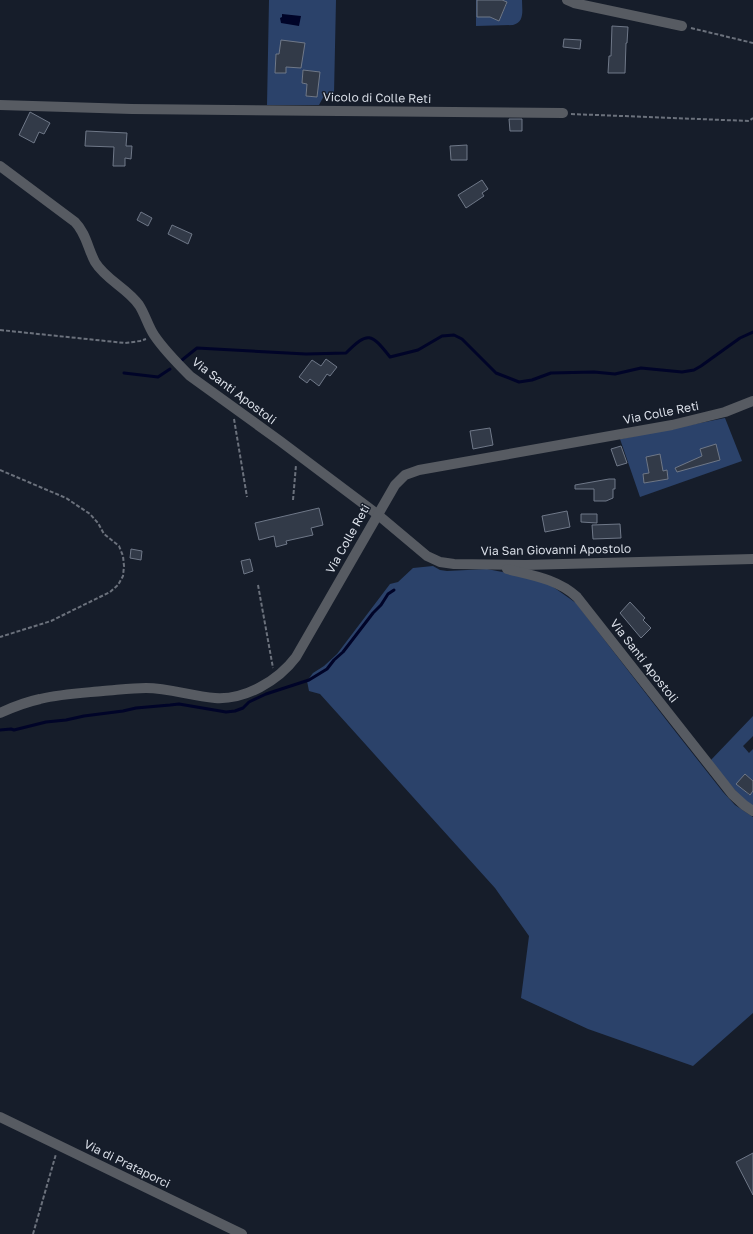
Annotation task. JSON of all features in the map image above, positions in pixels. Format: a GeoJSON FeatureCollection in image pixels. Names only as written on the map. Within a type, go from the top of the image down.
{"type":"FeatureCollection","features":[{"type":"Feature","properties":{"kind":"street"},"geometry":{"type":"LineString","coordinates":[[567,0],[574,3],[682,26]]}},
{"type":"Feature","properties":{"kind":"street","name":"Vicolo di Colle Reti"},"geometry":{"type":"LineString","coordinates":[[0,105],[132,109],[563,113]]}},
{"type":"Feature","properties":{"kind":"street","name":"Via Santi Apostoli"},"geometry":{"type":"LineString","coordinates":[[0,166],[80,227],[96,263],[106,275],[129,294],[139,305],[154,336],[178,365],[190,376],[298,454],[377,514]]}},
{"type":"Feature","properties":{"kind":"street","name":"Via Colle Reti"},"geometry":{"type":"LineString","coordinates":[[0,713],[32,701],[54,696],[140,688],[161,689],[214,698],[232,697],[254,690],[279,674],[294,661],[396,482],[405,475],[415,471],[680,424],[725,412],[753,400]]}},
{"type":"Feature","properties":{"kind":"street","name":"Via San Giovanni Apostolo"},"geometry":{"type":"LineString","coordinates":[[377,514],[425,554],[435,560],[451,564],[489,565],[753,559]]}},
{"type":"Feature","properties":{"kind":"street","name":"Via Santi Apostoli"},"geometry":{"type":"LineString","coordinates":[[489,565],[546,579],[562,586],[574,594],[732,794],[744,805],[753,810]]}},
{"type":"Feature","properties":{"kind":"street","name":"Via di Prataporci"},"geometry":{"type":"LineString","coordinates":[[0,1117],[242,1234]]}},
{"type":"Feature","properties":{"kind":"path"},"geometry":{"type":"LineString","coordinates":[[682,26],[753,43]]}},
{"type":"Feature","properties":{"kind":"path"},"geometry":{"type":"LineString","coordinates":[[563,113],[749,121],[753,118]]}},
{"type":"Feature","properties":{"kind":"path"},"geometry":{"type":"LineString","coordinates":[[0,330],[125,343],[140,341],[154,336]]}},
{"type":"Feature","properties":{"kind":"path"},"geometry":{"type":"LineString","coordinates":[[235,408],[233,413],[247,497]]}},
{"type":"Feature","properties":{"kind":"path"},"geometry":{"type":"LineString","coordinates":[[292,500],[298,454]]}},
{"type":"Feature","properties":{"kind":"path"},"geometry":{"type":"LineString","coordinates":[[0,470],[66,498],[90,514],[98,523],[104,534],[119,546],[123,556],[124,566],[123,576],[118,585],[110,592],[51,621],[0,637]]}},
{"type":"Feature","properties":{"kind":"path"},"geometry":{"type":"LineString","coordinates":[[258,585],[272,665],[275,672],[279,674]]}},
{"type":"Feature","properties":{"kind":"path"},"geometry":{"type":"LineString","coordinates":[[33,1234],[56,1154],[60,1146]]}},
{"type":"Feature","properties":{"kind":"shaded area"},"geometry":{"type":"Polygon","coordinates":[[[269,0],[336,0],[334,94],[325,94],[319,105],[267,105],[269,0]],[[276,54],[275,73],[286,73],[286,67],[291,67],[292,55],[276,54]],[[303,70],[302,83],[307,84],[306,96],[317,97],[319,72],[303,70]]]}},
{"type":"Feature","properties":{"kind":"shaded area"},"geometry":{"type":"Polygon","coordinates":[[[476,0],[490,17],[499,21],[507,3],[502,0],[522,0],[521,18],[513,25],[476,26],[476,0]]]}},
{"type":"Feature","properties":{"kind":"shaded area"},"geometry":{"type":"Polygon","coordinates":[[[282,14],[301,16],[299,26],[281,23],[280,18],[282,17],[282,14]]]}},
{"type":"Feature","properties":{"kind":"shaded area"},"geometry":{"type":"Polygon","coordinates":[[[725,418],[742,461],[640,497],[620,439],[725,418]],[[716,445],[700,449],[704,464],[720,460],[716,445]],[[660,455],[646,457],[649,473],[643,474],[645,483],[668,479],[667,471],[663,471],[660,455]]]}},
{"type":"Feature","properties":{"kind":"shaded area"},"geometry":{"type":"Polygon","coordinates":[[[433,566],[440,570],[447,571],[487,569],[517,575],[549,584],[576,603],[723,792],[735,805],[753,817],[753,1013],[693,1066],[588,1029],[521,998],[529,936],[495,888],[320,694],[309,691],[307,681],[313,673],[324,666],[337,654],[390,584],[398,582],[413,568],[433,566]]]}},
{"type":"Feature","properties":{"kind":"shaded area"},"geometry":{"type":"Polygon","coordinates":[[[753,716],[753,736],[743,746],[749,753],[753,749],[753,781],[745,774],[737,784],[749,795],[753,791],[753,807],[747,804],[710,761],[753,716]]]}},
{"type":"Feature","properties":{"kind":"building"},"geometry":{"type":"Polygon","coordinates":[[[477,0],[502,0],[507,2],[499,21],[490,17],[477,17],[477,0]]]}},
{"type":"Feature","properties":{"kind":"building"},"geometry":{"type":"Polygon","coordinates":[[[612,26],[628,27],[625,73],[608,73],[609,56],[611,56],[612,26]]]}},
{"type":"Feature","properties":{"kind":"building"},"geometry":{"type":"Polygon","coordinates":[[[564,39],[581,40],[580,49],[563,47],[564,39]]]}},
{"type":"Feature","properties":{"kind":"building"},"geometry":{"type":"Polygon","coordinates":[[[281,40],[305,43],[301,68],[286,67],[286,73],[275,73],[276,54],[279,54],[281,40]]]}},
{"type":"Feature","properties":{"kind":"building"},"geometry":{"type":"Polygon","coordinates":[[[303,70],[320,72],[317,97],[306,96],[307,84],[302,83],[303,70]]]}},
{"type":"Feature","properties":{"kind":"building"},"geometry":{"type":"Polygon","coordinates":[[[30,112],[50,123],[44,134],[39,132],[34,143],[19,135],[30,112]]]}},
{"type":"Feature","properties":{"kind":"building"},"geometry":{"type":"Polygon","coordinates":[[[509,119],[522,119],[522,131],[510,131],[509,119]]]}},
{"type":"Feature","properties":{"kind":"building"},"geometry":{"type":"Polygon","coordinates":[[[86,131],[127,133],[126,146],[132,146],[131,159],[125,158],[125,166],[113,166],[114,147],[85,146],[86,131]]]}},
{"type":"Feature","properties":{"kind":"building"},"geometry":{"type":"Polygon","coordinates":[[[467,145],[467,160],[451,160],[450,146],[467,145]]]}},
{"type":"Feature","properties":{"kind":"building"},"geometry":{"type":"Polygon","coordinates":[[[482,180],[488,189],[482,193],[484,196],[466,208],[458,195],[482,180]]]}},
{"type":"Feature","properties":{"kind":"building"},"geometry":{"type":"Polygon","coordinates":[[[141,212],[152,218],[148,226],[137,220],[141,212]]]}},
{"type":"Feature","properties":{"kind":"building"},"geometry":{"type":"Polygon","coordinates":[[[172,225],[192,234],[188,244],[168,234],[172,225]]]}},
{"type":"Feature","properties":{"kind":"building"},"geometry":{"type":"Polygon","coordinates":[[[326,359],[337,367],[330,376],[327,374],[319,386],[310,379],[307,383],[299,377],[312,360],[321,366],[326,359]]]}},
{"type":"Feature","properties":{"kind":"building"},"geometry":{"type":"Polygon","coordinates":[[[490,428],[493,445],[473,449],[470,431],[490,428]]]}},
{"type":"Feature","properties":{"kind":"building"},"geometry":{"type":"Polygon","coordinates":[[[716,444],[720,460],[677,472],[675,468],[702,456],[700,449],[716,444]]]}},
{"type":"Feature","properties":{"kind":"building"},"geometry":{"type":"Polygon","coordinates":[[[621,446],[627,463],[617,466],[611,449],[621,446]]]}},
{"type":"Feature","properties":{"kind":"building"},"geometry":{"type":"Polygon","coordinates":[[[660,454],[663,471],[667,470],[668,479],[644,483],[643,474],[649,473],[646,457],[660,454]]]}},
{"type":"Feature","properties":{"kind":"building"},"geometry":{"type":"Polygon","coordinates":[[[615,479],[615,489],[613,489],[613,498],[606,501],[594,501],[594,489],[575,489],[575,485],[615,479]]]}},
{"type":"Feature","properties":{"kind":"building"},"geometry":{"type":"Polygon","coordinates":[[[319,508],[323,525],[311,528],[313,535],[286,541],[287,544],[276,547],[274,536],[259,540],[255,523],[319,508]]]}},
{"type":"Feature","properties":{"kind":"building"},"geometry":{"type":"Polygon","coordinates":[[[567,511],[570,527],[545,532],[542,516],[567,511]]]}},
{"type":"Feature","properties":{"kind":"building"},"geometry":{"type":"Polygon","coordinates":[[[581,514],[597,514],[597,523],[581,522],[581,514]]]}},
{"type":"Feature","properties":{"kind":"building"},"geometry":{"type":"Polygon","coordinates":[[[620,524],[621,538],[593,539],[592,525],[620,524]]]}},
{"type":"Feature","properties":{"kind":"building"},"geometry":{"type":"Polygon","coordinates":[[[131,549],[142,551],[141,560],[130,558],[131,549]]]}},
{"type":"Feature","properties":{"kind":"building"},"geometry":{"type":"Polygon","coordinates":[[[250,559],[253,571],[244,574],[241,561],[250,559]]]}},
{"type":"Feature","properties":{"kind":"building"},"geometry":{"type":"Polygon","coordinates":[[[630,602],[645,618],[643,620],[651,628],[641,638],[620,613],[630,602]]]}},
{"type":"Feature","properties":{"kind":"building"},"geometry":{"type":"Polygon","coordinates":[[[745,774],[753,781],[753,791],[750,795],[736,784],[745,774]]]}},
{"type":"Feature","properties":{"kind":"building"},"geometry":{"type":"Polygon","coordinates":[[[753,1153],[753,1195],[736,1162],[753,1153]]]}},
{"type":"Feature","properties":{"kind":"waterway"},"geometry":{"type":"LineString","coordinates":[[182,360],[197,348],[306,354],[346,353],[359,341],[365,338],[374,339],[390,357],[418,350],[442,336],[454,335],[462,339],[496,373],[519,382],[532,380],[551,373],[594,372],[615,374],[641,368],[682,372],[694,370],[740,338],[753,332]]}},
{"type":"Feature","properties":{"kind":"waterway"},"geometry":{"type":"LineString","coordinates":[[124,373],[158,377],[170,369]]}},
{"type":"Feature","properties":{"kind":"waterway"},"geometry":{"type":"LineString","coordinates":[[0,730],[14,730],[46,722],[136,708],[179,704],[226,712],[235,711],[243,708],[249,702],[266,694],[309,680],[327,669],[343,652],[381,605],[388,594],[394,590]]}}]}
